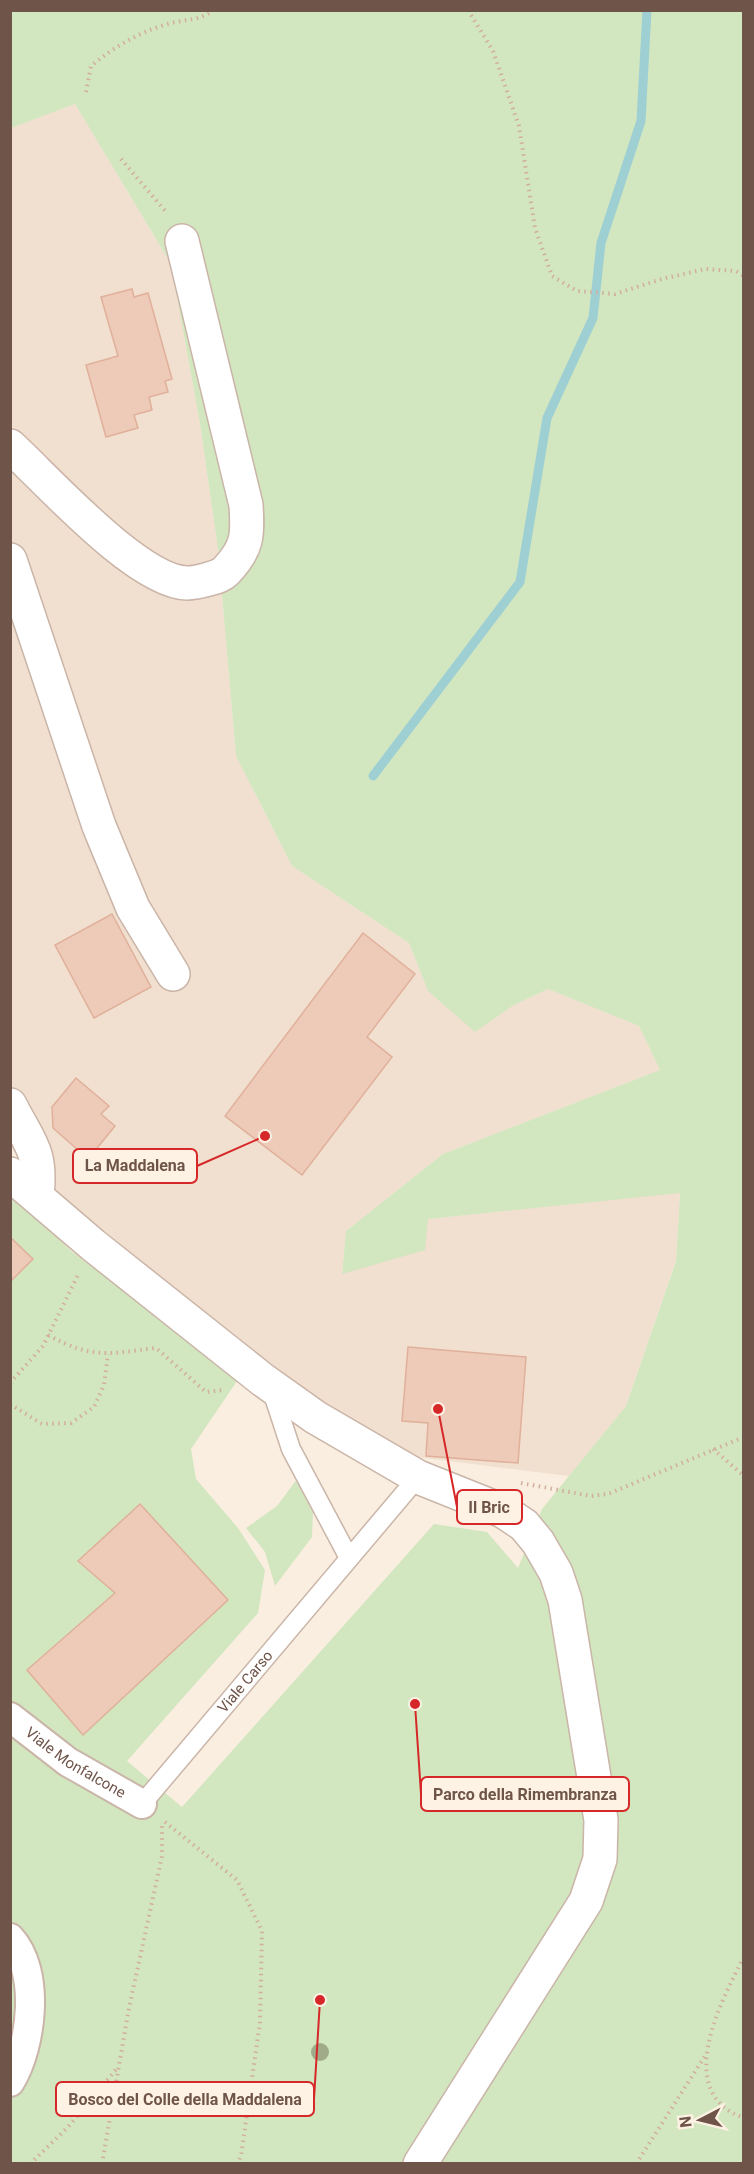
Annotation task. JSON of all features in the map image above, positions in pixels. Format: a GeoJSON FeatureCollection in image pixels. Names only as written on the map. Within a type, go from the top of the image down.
{"type":"FeatureCollection","features":[{"type":"Feature","properties":{"kind":"street"},"geometry":{"type":"LineString","coordinates":[[10,446],[107,537],[151,570],[186,583],[222,574],[239,558],[248,534],[246,505],[182,241]]}},
{"type":"Feature","properties":{"kind":"street"},"geometry":{"type":"LineString","coordinates":[[10,560],[113,863],[133,908],[172,974]]}},
{"type":"Feature","properties":{"kind":"street"},"geometry":{"type":"LineString","coordinates":[[10,1105],[36,1155],[40,1168],[37,1195]]}},
{"type":"Feature","properties":{"kind":"street"},"geometry":{"type":"LineString","coordinates":[[10,1174],[93,1245],[269,1384],[315,1417],[418,1477],[503,1511],[524,1525],[538,1542],[556,1573],[565,1600],[601,1820],[600,1858],[585,1901],[420,2163]]}},
{"type":"Feature","properties":{"kind":"street","name":"Viale Monfalcone"},"geometry":{"type":"LineString","coordinates":[[10,1717],[68,1762],[152,1811]]}},
{"type":"Feature","properties":{"kind":"street"},"geometry":{"type":"LineString","coordinates":[[10,1938],[24,1961],[30,2015],[24,2051],[19,2067],[10,2082]]}},
{"type":"Feature","properties":{"kind":"lane"},"geometry":{"type":"LineString","coordinates":[[269,1384],[291,1449],[349,1558]]}},
{"type":"Feature","properties":{"kind":"lane","name":"Viale Carso"},"geometry":{"type":"LineString","coordinates":[[152,1811],[349,1558],[418,1477]]}},
{"type":"Feature","properties":{"kind":"path"},"geometry":{"type":"LineString","coordinates":[[86,92],[91,66],[117,45],[166,24],[206,16],[213,10]]}},
{"type":"Feature","properties":{"kind":"path"},"geometry":{"type":"LineString","coordinates":[[468,10],[493,51],[519,126],[535,228],[552,276],[577,291],[615,294],[662,279],[705,269],[736,271],[744,276]]}},
{"type":"Feature","properties":{"kind":"path"},"geometry":{"type":"LineString","coordinates":[[121,159],[167,212],[182,241]]}},
{"type":"Feature","properties":{"kind":"path"},"geometry":{"type":"LineString","coordinates":[[10,1383],[42,1346],[93,1245]]}},
{"type":"Feature","properties":{"kind":"path"},"geometry":{"type":"LineString","coordinates":[[48,1335],[75,1350],[108,1354],[156,1348],[207,1392]]}},
{"type":"Feature","properties":{"kind":"path"},"geometry":{"type":"LineString","coordinates":[[10,1404],[42,1424],[71,1423],[94,1407],[104,1385],[108,1354]]}},
{"type":"Feature","properties":{"kind":"path"},"geometry":{"type":"LineString","coordinates":[[515,1481],[591,1496],[608,1494],[744,1436]]}},
{"type":"Feature","properties":{"kind":"path"},"geometry":{"type":"LineString","coordinates":[[713,1449],[744,1476]]}},
{"type":"Feature","properties":{"kind":"path"},"geometry":{"type":"LineString","coordinates":[[102,2163],[118,2066],[162,1856],[152,1811]]}},
{"type":"Feature","properties":{"kind":"path"},"geometry":{"type":"LineString","coordinates":[[152,1811],[237,1880],[262,1931],[260,2022],[241,2156],[237,2163]]}},
{"type":"Feature","properties":{"kind":"path"},"geometry":{"type":"LineString","coordinates":[[636,2163],[705,2055],[714,2018],[744,1957]]}},
{"type":"Feature","properties":{"kind":"path"},"geometry":{"type":"LineString","coordinates":[[705,2055],[710,2092],[732,2114],[744,2118]]}},
{"type":"Feature","properties":{"kind":"path"},"geometry":{"type":"LineString","coordinates":[[30,2163],[68,2127],[118,2066]]}},
{"type":"Feature","properties":{"kind":"shaded area"},"geometry":{"type":"Polygon","coordinates":[[[75,104],[171,264],[200,424],[218,549],[236,756],[292,866],[409,943],[428,991],[475,1031],[514,1005],[548,989],[639,1026],[660,1070],[443,1154],[346,1231],[342,1273],[428,1219],[680,1192],[676,1260],[626,1406],[569,1476],[417,1457],[298,1389],[58,1193],[11,1149],[10,128],[75,104]]]}},
{"type":"Feature","properties":{"kind":"green space"},"geometry":{"type":"Polygon","coordinates":[[[11,11],[743,11],[743,2163],[11,2163],[10,1191],[71,1251],[239,1378],[191,1449],[196,1479],[238,1528],[265,1570],[258,1613],[127,1761],[182,1807],[434,1524],[487,1532],[518,1568],[542,1509],[626,1406],[676,1261],[680,1193],[428,1219],[425,1250],[342,1274],[346,1231],[443,1154],[660,1070],[639,1026],[548,989],[514,1005],[475,1032],[428,991],[409,943],[292,866],[236,756],[218,549],[200,424],[171,264],[75,104],[11,128],[11,11]]]}},
{"type":"Feature","properties":{"kind":"green space"},"geometry":{"type":"Polygon","coordinates":[[[297,1479],[313,1513],[312,1537],[275,1586],[265,1552],[246,1528],[277,1506],[297,1479]]]}},
{"type":"Feature","properties":{"kind":"building"},"geometry":{"type":"Polygon","coordinates":[[[132,289],[134,297],[148,293],[172,379],[165,381],[168,392],[149,397],[152,410],[134,415],[138,428],[106,437],[86,365],[118,356],[101,297],[132,289]]]}},
{"type":"Feature","properties":{"kind":"building"},"geometry":{"type":"Polygon","coordinates":[[[112,914],[151,987],[94,1018],[55,945],[112,914]]]}},
{"type":"Feature","properties":{"kind":"building"},"geometry":{"type":"Polygon","coordinates":[[[363,933],[415,974],[367,1037],[392,1057],[302,1175],[225,1116],[363,933]]]}},
{"type":"Feature","properties":{"kind":"building"},"geometry":{"type":"Polygon","coordinates":[[[76,1078],[109,1106],[101,1114],[115,1126],[88,1159],[53,1128],[52,1107],[76,1078]]]}},
{"type":"Feature","properties":{"kind":"building"},"geometry":{"type":"Polygon","coordinates":[[[10,1237],[33,1259],[10,1282],[10,1237]]]}},
{"type":"Feature","properties":{"kind":"building"},"geometry":{"type":"Polygon","coordinates":[[[408,1347],[526,1357],[518,1463],[426,1456],[428,1423],[402,1421],[408,1347]]]}},
{"type":"Feature","properties":{"kind":"building"},"geometry":{"type":"Polygon","coordinates":[[[140,1504],[228,1600],[83,1735],[27,1670],[115,1593],[78,1561],[140,1504]]]}},
{"type":"Feature","properties":{"kind":"waterway"},"geometry":{"type":"LineString","coordinates":[[373,776],[520,582],[547,418],[593,318],[601,243],[641,121],[647,10]]}},
{"type":"Feature","properties":{"kind":"place","name":"La Maddalena"},"geometry":{"type":"Point","coordinates":[265,1136]}},
{"type":"Feature","properties":{"kind":"place","name":"Il Bric"},"geometry":{"type":"Point","coordinates":[438,1409]}},
{"type":"Feature","properties":{"kind":"place","name":"Parco della Rimembranza"},"geometry":{"type":"Point","coordinates":[415,1704]}},
{"type":"Feature","properties":{"kind":"place","name":"Bosco del Colle della Maddalena"},"geometry":{"type":"Point","coordinates":[320,2000]}}]}
